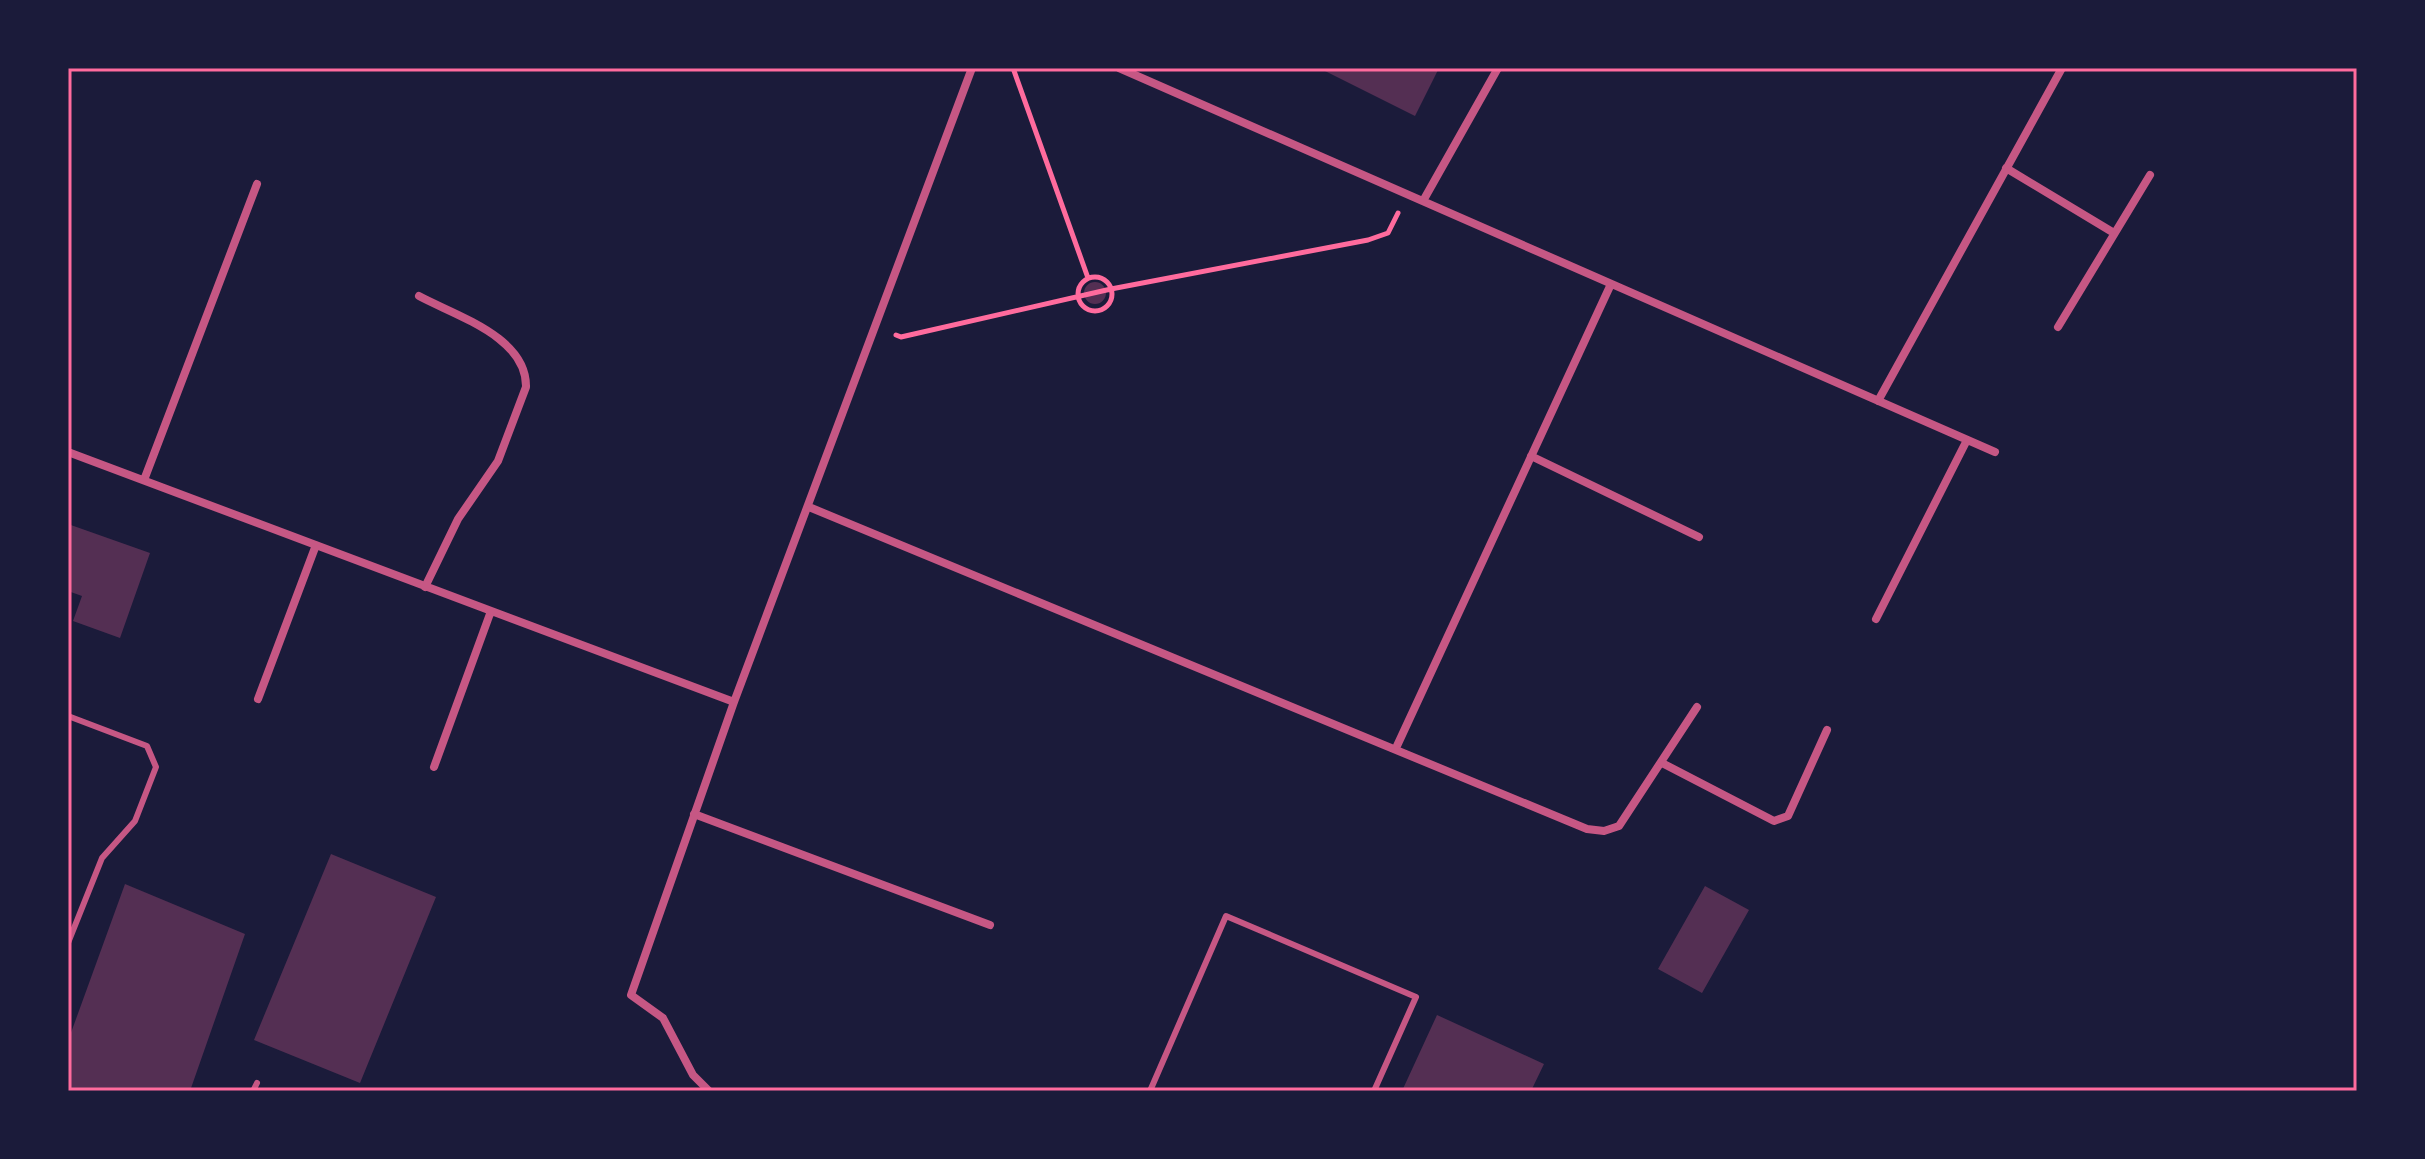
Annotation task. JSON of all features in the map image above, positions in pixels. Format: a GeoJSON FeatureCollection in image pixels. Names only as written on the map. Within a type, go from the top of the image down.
{"type":"FeatureCollection","features":[{"type":"Feature","properties":{"kind":"street"},"geometry":{"type":"LineString","coordinates":[[709,1091],[693,1075],[663,1018],[631,995],[734,702],[972,68]]}},
{"type":"Feature","properties":{"kind":"street"},"geometry":{"type":"LineString","coordinates":[[1119,68],[1995,452]]}},
{"type":"Feature","properties":{"kind":"street"},"geometry":{"type":"LineString","coordinates":[[1423,201],[1498,68]]}},
{"type":"Feature","properties":{"kind":"street"},"geometry":{"type":"LineString","coordinates":[[1878,401],[2062,68]]}},
{"type":"Feature","properties":{"kind":"street"},"geometry":{"type":"LineString","coordinates":[[2006,168],[2114,233]]}},
{"type":"Feature","properties":{"kind":"street"},"geometry":{"type":"LineString","coordinates":[[2058,327],[2150,175]]}},
{"type":"Feature","properties":{"kind":"street"},"geometry":{"type":"LineString","coordinates":[[144,480],[257,184]]}},
{"type":"Feature","properties":{"kind":"street"},"geometry":{"type":"LineString","coordinates":[[1396,748],[1611,284]]}},
{"type":"Feature","properties":{"kind":"street"},"geometry":{"type":"LineString","coordinates":[[419,296],[501,339],[517,356],[526,377],[526,387],[498,461],[458,519],[425,587]]}},
{"type":"Feature","properties":{"kind":"street"},"geometry":{"type":"LineString","coordinates":[[1876,619],[1967,440]]}},
{"type":"Feature","properties":{"kind":"street"},"geometry":{"type":"LineString","coordinates":[[68,452],[734,702]]}},
{"type":"Feature","properties":{"kind":"street"},"geometry":{"type":"LineString","coordinates":[[1531,456],[1699,537]]}},
{"type":"Feature","properties":{"kind":"street"},"geometry":{"type":"LineString","coordinates":[[809,507],[1587,829],[1604,831],[1619,826],[1697,707]]}},
{"type":"Feature","properties":{"kind":"street"},"geometry":{"type":"LineString","coordinates":[[258,699],[316,545]]}},
{"type":"Feature","properties":{"kind":"street"},"geometry":{"type":"LineString","coordinates":[[434,767],[491,611]]}},
{"type":"Feature","properties":{"kind":"street"},"geometry":{"type":"LineString","coordinates":[[1662,763],[1774,821],[1788,816],[1827,730]]}},
{"type":"Feature","properties":{"kind":"street"},"geometry":{"type":"LineString","coordinates":[[694,814],[990,925]]}},
{"type":"Feature","properties":{"kind":"lane"},"geometry":{"type":"LineString","coordinates":[[68,716],[147,746],[156,767],[135,821],[102,858],[68,943]]}},
{"type":"Feature","properties":{"kind":"lane"},"geometry":{"type":"LineString","coordinates":[[1150,1091],[1226,916],[1416,997],[1374,1091]]}},
{"type":"Feature","properties":{"kind":"path"},"geometry":{"type":"LineString","coordinates":[[1013,68],[1088,278]]}},
{"type":"Feature","properties":{"kind":"path"},"geometry":{"type":"LineString","coordinates":[[901,337],[1111,289],[1368,240],[1388,233],[1407,194]]}},
{"type":"Feature","properties":{"kind":"path"},"geometry":{"type":"LineString","coordinates":[[1088,278],[1104,280],[1111,289],[1112,294],[1103,309],[1093,311],[1082,305],[1078,289],[1088,278]]}},
{"type":"Feature","properties":{"kind":"building"},"geometry":{"type":"Polygon","coordinates":[[[1319,68],[1439,68],[1415,116],[1319,68]]]}},
{"type":"Feature","properties":{"kind":"building"},"geometry":{"type":"Polygon","coordinates":[[[1095,282],[1103,285],[1106,293],[1103,301],[1095,304],[1087,301],[1084,293],[1087,285],[1095,282]]]}},
{"type":"Feature","properties":{"kind":"building"},"geometry":{"type":"Polygon","coordinates":[[[68,524],[150,553],[120,638],[73,621],[82,596],[68,591],[68,524]]]}},
{"type":"Feature","properties":{"kind":"building"},"geometry":{"type":"Polygon","coordinates":[[[331,854],[436,897],[360,1083],[254,1040],[331,854]]]}},
{"type":"Feature","properties":{"kind":"building"},"geometry":{"type":"Polygon","coordinates":[[[125,884],[245,934],[190,1091],[68,1091],[68,1041],[125,884]]]}},
{"type":"Feature","properties":{"kind":"building"},"geometry":{"type":"Polygon","coordinates":[[[1705,886],[1749,910],[1702,993],[1658,969],[1705,886]]]}},
{"type":"Feature","properties":{"kind":"building"},"geometry":{"type":"Polygon","coordinates":[[[1437,1015],[1544,1064],[1531,1091],[1402,1091],[1437,1015]]]}}]}
